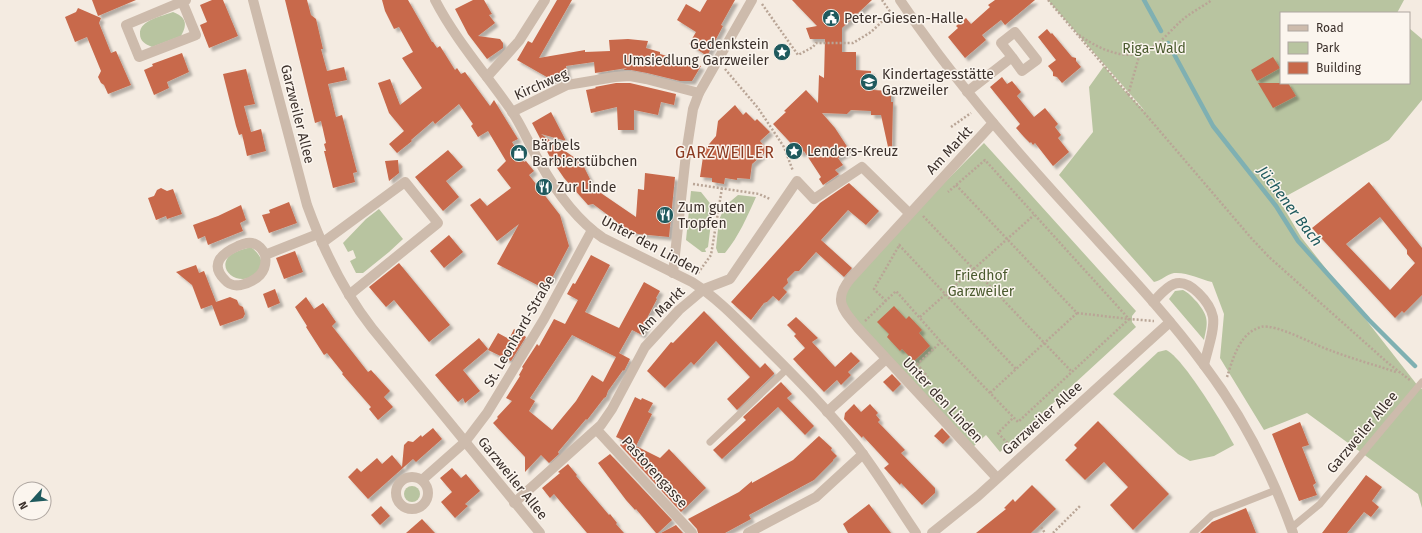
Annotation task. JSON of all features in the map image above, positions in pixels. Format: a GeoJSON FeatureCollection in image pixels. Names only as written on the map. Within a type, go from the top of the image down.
{"type":"FeatureCollection","features":[{"type":"Feature","properties":{"kind":"street","name":"Garzweiler Allee"},"geometry":{"type":"LineString","coordinates":[[253,0],[268,51],[303,194],[320,239],[349,295],[372,328],[540,533]]}},
{"type":"Feature","properties":{"kind":"street","name":"Unter den Linden"},"geometry":{"type":"LineString","coordinates":[[435,0],[453,30],[512,112],[539,162],[558,192],[575,214],[592,230],[615,244],[704,289],[724,307],[788,369],[863,454],[916,533]]}},
{"type":"Feature","properties":{"kind":"street"},"geometry":{"type":"LineString","coordinates":[[487,77],[519,41],[545,0]]}},
{"type":"Feature","properties":{"kind":"street"},"geometry":{"type":"LineString","coordinates":[[673,273],[691,117],[695,101],[752,0]]}},
{"type":"Feature","properties":{"kind":"street","name":"Garzweiler Allee"},"geometry":{"type":"LineString","coordinates":[[900,0],[926,38],[967,92],[1153,302],[1204,365],[1247,432],[1276,490],[1292,530]]}},
{"type":"Feature","properties":{"kind":"street"},"geometry":{"type":"LineString","coordinates":[[184,1],[196,35],[139,57],[126,24],[184,1]]}},
{"type":"Feature","properties":{"kind":"street"},"geometry":{"type":"LineString","coordinates":[[967,92],[1012,57]]}},
{"type":"Feature","properties":{"kind":"street","name":"Kirchweg"},"geometry":{"type":"LineString","coordinates":[[512,112],[567,85],[623,76],[646,79],[699,93]]}},
{"type":"Feature","properties":{"kind":"street","name":"Am Markt"},"geometry":{"type":"LineString","coordinates":[[841,302],[842,289],[846,284],[913,216],[993,123]]}},
{"type":"Feature","properties":{"kind":"street"},"geometry":{"type":"LineString","coordinates":[[797,181],[814,199],[862,167],[913,216]]}},
{"type":"Feature","properties":{"kind":"street","name":"Am Markt"},"geometry":{"type":"LineString","coordinates":[[514,503],[598,430],[612,409],[645,347],[684,305],[704,289],[730,279],[797,181]]}},
{"type":"Feature","properties":{"kind":"street"},"geometry":{"type":"LineString","coordinates":[[265,255],[320,239],[405,182],[438,222],[349,295]]}},
{"type":"Feature","properties":{"kind":"street","name":"St. Leonhard-Straße"},"geometry":{"type":"LineString","coordinates":[[465,442],[487,413],[504,386],[544,319],[592,230]]}},
{"type":"Feature","properties":{"kind":"street"},"geometry":{"type":"LineString","coordinates":[[244,244],[257,244],[265,255],[266,265],[262,273],[253,280],[242,284],[234,285],[228,283],[218,269],[218,261],[220,257],[227,251],[244,244]]}},
{"type":"Feature","properties":{"kind":"street"},"geometry":{"type":"LineString","coordinates":[[1153,302],[1171,285],[1180,283],[1187,285],[1194,290],[1206,302],[1211,312],[1213,322],[1204,365]]}},
{"type":"Feature","properties":{"kind":"street","name":"Unter den Linden"},"geometry":{"type":"LineString","coordinates":[[841,302],[844,309],[858,328],[997,478]]}},
{"type":"Feature","properties":{"kind":"street","name":"Garzweiler Allee"},"geometry":{"type":"LineString","coordinates":[[932,533],[960,511],[1170,322]]}},
{"type":"Feature","properties":{"kind":"street","name":"Unter den Linden"},"geometry":{"type":"LineString","coordinates":[[827,412],[886,359]]}},
{"type":"Feature","properties":{"kind":"street","name":"Pastorengasse"},"geometry":{"type":"LineString","coordinates":[[598,430],[692,533]]}},
{"type":"Feature","properties":{"kind":"street","name":"Garzweiler Allee"},"geometry":{"type":"LineString","coordinates":[[422,480],[465,442]]}},
{"type":"Feature","properties":{"kind":"street"},"geometry":{"type":"LineString","coordinates":[[748,533],[816,496],[863,454]]}},
{"type":"Feature","properties":{"kind":"lane"},"geometry":{"type":"LineString","coordinates":[[710,442],[788,369]]}},
{"type":"Feature","properties":{"kind":"lane","name":"Garzweiler Allee"},"geometry":{"type":"LineString","coordinates":[[1292,530],[1320,504],[1420,384]]}},
{"type":"Feature","properties":{"kind":"lane"},"geometry":{"type":"LineString","coordinates":[[1192,533],[1212,515],[1276,490]]}},
{"type":"Feature","properties":{"kind":"path"},"geometry":{"type":"LineString","coordinates":[[759,0],[798,56],[813,47],[816,43],[853,43],[871,32],[891,14],[882,0]]}},
{"type":"Feature","properties":{"kind":"path"},"geometry":{"type":"LineString","coordinates":[[1048,0],[1252,239],[1275,262],[1399,372],[1420,384]]}},
{"type":"Feature","properties":{"kind":"path"},"geometry":{"type":"LineString","coordinates":[[1076,32],[1102,49],[1118,53],[1140,54],[1152,47],[1186,17],[1212,0]]}},
{"type":"Feature","properties":{"kind":"path"},"geometry":{"type":"LineString","coordinates":[[1128,95],[1140,54]]}},
{"type":"Feature","properties":{"kind":"path"},"geometry":{"type":"LineString","coordinates":[[718,60],[758,108],[784,147],[797,181]]}},
{"type":"Feature","properties":{"kind":"path"},"geometry":{"type":"LineString","coordinates":[[951,127],[965,117]]}},
{"type":"Feature","properties":{"kind":"path"},"geometry":{"type":"LineString","coordinates":[[944,195],[985,160],[1129,320]]}},
{"type":"Feature","properties":{"kind":"path"},"geometry":{"type":"LineString","coordinates":[[683,183],[759,194],[781,204]]}},
{"type":"Feature","properties":{"kind":"path"},"geometry":{"type":"LineString","coordinates":[[956,186],[1077,314],[1129,320],[1170,322]]}},
{"type":"Feature","properties":{"kind":"path"},"geometry":{"type":"LineString","coordinates":[[692,282],[711,255],[722,188]]}},
{"type":"Feature","properties":{"kind":"path"},"geometry":{"type":"LineString","coordinates":[[920,317],[1034,214]]}},
{"type":"Feature","properties":{"kind":"path"},"geometry":{"type":"LineString","coordinates":[[913,216],[922,215],[1072,372]]}},
{"type":"Feature","properties":{"kind":"path"},"geometry":{"type":"LineString","coordinates":[[886,301],[874,289],[903,238]]}},
{"type":"Feature","properties":{"kind":"path"},"geometry":{"type":"LineString","coordinates":[[899,245],[1016,369]]}},
{"type":"Feature","properties":{"kind":"path"},"geometry":{"type":"LineString","coordinates":[[858,328],[896,291],[941,342],[1018,422],[1129,320]]}},
{"type":"Feature","properties":{"kind":"path"},"geometry":{"type":"LineString","coordinates":[[990,393],[1044,342],[1077,314]]}},
{"type":"Feature","properties":{"kind":"path"},"geometry":{"type":"LineString","coordinates":[[1222,391],[1234,355],[1240,343],[1252,331],[1266,326],[1279,329],[1334,352],[1399,372]]}},
{"type":"Feature","properties":{"kind":"path"},"geometry":{"type":"LineString","coordinates":[[903,377],[941,342]]}},
{"type":"Feature","properties":{"kind":"path"},"geometry":{"type":"LineString","coordinates":[[916,364],[928,377]]}},
{"type":"Feature","properties":{"kind":"path"},"geometry":{"type":"LineString","coordinates":[[1013,418],[998,433],[1020,457]]}},
{"type":"Feature","properties":{"kind":"path"},"geometry":{"type":"LineString","coordinates":[[1054,533],[1080,506]]}},
{"type":"Feature","properties":{"kind":"path"},"geometry":{"type":"LineString","coordinates":[[1041,527],[1045,533]]}},
{"type":"Feature","properties":{"kind":"green space","name":"Riga-Wald"},"geometry":{"type":"Polygon","coordinates":[[[1048,0],[1404,0],[1398,12],[1280,12],[1280,84],[1410,84],[1410,29],[1422,39],[1422,100],[1389,140],[1279,200],[1301,237],[1418,386],[1422,389],[1422,508],[1418,494],[1307,413],[1264,430],[1220,358],[1224,314],[1212,282],[1189,275],[1174,273],[1154,282],[1059,175],[1093,132],[1089,87],[1104,66],[1128,95],[1145,111],[1048,0]]]}},
{"type":"Feature","properties":{"kind":"green space"},"geometry":{"type":"Polygon","coordinates":[[[173,12],[181,16],[185,24],[185,28],[181,36],[152,47],[143,42],[140,34],[143,25],[152,19],[173,12]]]}},
{"type":"Feature","properties":{"kind":"green space","name":"Friedhof Garzweiler"},"geometry":{"type":"Polygon","coordinates":[[[984,143],[1136,311],[1132,316],[1132,322],[1136,327],[1000,452],[986,435],[973,447],[850,314],[844,301],[846,286],[912,215],[984,143]]]}},
{"type":"Feature","properties":{"kind":"green space"},"geometry":{"type":"Polygon","coordinates":[[[691,191],[701,192],[713,207],[708,247],[705,249],[706,252],[702,252],[686,240],[691,191]]]}},
{"type":"Feature","properties":{"kind":"green space"},"geometry":{"type":"Polygon","coordinates":[[[738,195],[756,197],[730,247],[725,253],[718,253],[716,248],[719,220],[725,206],[738,195]]]}},
{"type":"Feature","properties":{"kind":"green space"},"geometry":{"type":"Polygon","coordinates":[[[379,209],[403,239],[363,273],[356,273],[350,261],[356,258],[353,250],[348,252],[343,243],[366,219],[379,209]]]}},
{"type":"Feature","properties":{"kind":"green space"},"geometry":{"type":"Polygon","coordinates":[[[251,247],[261,259],[260,268],[255,275],[242,279],[230,275],[225,265],[227,259],[241,250],[251,247]]]}},
{"type":"Feature","properties":{"kind":"green space"},"geometry":{"type":"Polygon","coordinates":[[[1183,290],[1197,302],[1206,316],[1207,324],[1204,340],[1169,299],[1175,291],[1183,290]]]}},
{"type":"Feature","properties":{"kind":"green space"},"geometry":{"type":"Polygon","coordinates":[[[1166,350],[1173,355],[1192,378],[1213,408],[1234,445],[1214,456],[1190,461],[1178,454],[1113,394],[1158,352],[1166,350]]]}},
{"type":"Feature","properties":{"kind":"green space"},"geometry":{"type":"Polygon","coordinates":[[[409,486],[415,486],[420,491],[418,500],[415,502],[409,502],[404,497],[404,491],[409,486]]]}},
{"type":"Feature","properties":{"kind":"building"},"geometry":{"type":"Polygon","coordinates":[[[92,0],[136,0],[98,16],[92,0]]]}},
{"type":"Feature","properties":{"kind":"building"},"geometry":{"type":"Polygon","coordinates":[[[212,0],[223,0],[238,36],[209,48],[200,25],[207,22],[200,5],[212,0]]]}},
{"type":"Feature","properties":{"kind":"building"},"geometry":{"type":"Polygon","coordinates":[[[285,0],[307,0],[311,15],[316,19],[323,49],[321,49],[327,71],[344,67],[347,80],[328,84],[336,117],[342,115],[357,172],[353,173],[355,182],[333,188],[324,151],[326,151],[324,144],[326,143],[321,121],[315,123],[285,0]]]}},
{"type":"Feature","properties":{"kind":"building"},"geometry":{"type":"Polygon","coordinates":[[[382,0],[408,0],[432,42],[437,48],[440,46],[455,70],[457,68],[461,74],[465,72],[490,106],[494,100],[518,139],[512,142],[524,162],[526,161],[534,171],[529,175],[560,215],[569,246],[551,280],[546,281],[543,288],[497,264],[519,224],[497,241],[470,205],[480,198],[487,206],[511,188],[497,170],[506,161],[488,131],[478,137],[471,126],[473,124],[459,104],[435,124],[433,121],[397,153],[389,144],[404,131],[389,113],[378,83],[390,79],[400,105],[422,88],[402,58],[413,52],[399,27],[394,29],[385,11],[382,0]]]}},
{"type":"Feature","properties":{"kind":"building"},"geometry":{"type":"Polygon","coordinates":[[[473,0],[484,0],[492,14],[489,15],[495,23],[478,36],[500,39],[503,43],[503,48],[487,59],[468,34],[455,9],[473,0]]]}},
{"type":"Feature","properties":{"kind":"building"},"geometry":{"type":"Polygon","coordinates":[[[557,0],[572,0],[539,58],[585,50],[585,52],[610,51],[609,40],[628,39],[648,41],[646,48],[660,52],[660,54],[701,66],[692,81],[680,81],[647,73],[623,70],[627,68],[595,73],[594,62],[566,66],[568,77],[552,80],[517,60],[528,41],[532,43],[557,0]]]}},
{"type":"Feature","properties":{"kind":"building"},"geometry":{"type":"Polygon","coordinates":[[[707,0],[735,0],[721,25],[723,26],[707,56],[689,44],[696,32],[677,20],[686,4],[700,12],[707,0]]]}},
{"type":"Feature","properties":{"kind":"building"},"geometry":{"type":"Polygon","coordinates":[[[792,0],[872,0],[842,28],[842,52],[856,52],[856,70],[871,71],[871,85],[873,85],[873,90],[891,91],[891,102],[893,102],[892,146],[888,147],[881,115],[871,115],[871,111],[851,110],[847,114],[822,113],[835,128],[850,151],[838,158],[843,165],[835,170],[839,174],[823,185],[819,179],[821,177],[804,151],[801,154],[773,124],[806,90],[818,103],[819,75],[824,78],[825,39],[810,39],[806,28],[817,26],[792,0]]]}},
{"type":"Feature","properties":{"kind":"building"},"geometry":{"type":"Polygon","coordinates":[[[995,0],[1035,0],[1005,25],[1001,20],[982,35],[986,40],[965,58],[948,37],[958,28],[956,26],[966,18],[971,24],[990,7],[988,5],[995,0]]]}},
{"type":"Feature","properties":{"kind":"building"},"geometry":{"type":"Polygon","coordinates":[[[78,8],[101,18],[99,23],[111,53],[116,51],[131,85],[108,94],[98,77],[101,71],[87,37],[75,42],[65,17],[76,12],[78,8]]]}},
{"type":"Feature","properties":{"kind":"building"},"geometry":{"type":"Polygon","coordinates":[[[1047,29],[1072,57],[1076,58],[1076,61],[1081,67],[1062,83],[1057,77],[1053,76],[1053,72],[1048,66],[1056,60],[1038,37],[1047,29]]]}},
{"type":"Feature","properties":{"kind":"building"},"geometry":{"type":"Polygon","coordinates":[[[182,53],[189,72],[167,82],[169,88],[154,95],[144,70],[153,66],[152,64],[182,53]]]}},
{"type":"Feature","properties":{"kind":"building"},"geometry":{"type":"Polygon","coordinates":[[[1273,57],[1280,68],[1257,81],[1251,70],[1273,57]]]}},
{"type":"Feature","properties":{"kind":"building"},"geometry":{"type":"Polygon","coordinates":[[[246,69],[255,104],[244,106],[251,132],[261,129],[266,151],[247,156],[242,134],[239,135],[236,126],[223,74],[246,69]]]}},
{"type":"Feature","properties":{"kind":"building"},"geometry":{"type":"Polygon","coordinates":[[[1002,77],[1007,84],[1012,81],[1021,92],[1017,96],[1034,117],[1045,108],[1058,124],[1055,127],[1061,135],[1058,138],[1069,152],[1053,166],[1035,143],[1033,145],[1031,142],[1030,143],[1016,128],[1020,124],[990,87],[1002,77]]]}},
{"type":"Feature","properties":{"kind":"building"},"geometry":{"type":"Polygon","coordinates":[[[616,83],[630,83],[676,94],[674,105],[661,102],[658,115],[634,110],[634,130],[618,130],[617,107],[591,113],[586,90],[616,83]]]}},
{"type":"Feature","properties":{"kind":"building"},"geometry":{"type":"Polygon","coordinates":[[[1258,83],[1289,84],[1296,96],[1273,108],[1258,83]]]}},
{"type":"Feature","properties":{"kind":"building"},"geometry":{"type":"Polygon","coordinates":[[[735,105],[743,115],[746,112],[755,121],[757,119],[770,132],[760,141],[768,150],[752,164],[750,179],[737,178],[737,180],[725,178],[724,184],[712,182],[712,178],[700,177],[704,150],[716,136],[718,121],[735,105]]]}},
{"type":"Feature","properties":{"kind":"building"},"geometry":{"type":"Polygon","coordinates":[[[551,112],[566,141],[541,134],[582,163],[595,189],[636,217],[638,189],[644,190],[645,173],[675,177],[669,237],[638,234],[617,226],[616,221],[593,204],[588,205],[564,178],[551,159],[532,123],[551,112]]]}},
{"type":"Feature","properties":{"kind":"building"},"geometry":{"type":"Polygon","coordinates":[[[448,150],[463,167],[446,181],[459,197],[443,211],[415,177],[448,150]]]}},
{"type":"Feature","properties":{"kind":"building"},"geometry":{"type":"Polygon","coordinates":[[[398,160],[399,173],[389,181],[385,161],[398,160]]]}},
{"type":"Feature","properties":{"kind":"building"},"geometry":{"type":"Polygon","coordinates":[[[1369,182],[1422,248],[1422,295],[1404,313],[1402,311],[1395,318],[1312,228],[1369,182]],[[1380,217],[1346,244],[1390,290],[1415,263],[1407,254],[1407,250],[1380,217]]]}},
{"type":"Feature","properties":{"kind":"building"},"geometry":{"type":"Polygon","coordinates":[[[849,183],[879,211],[866,225],[848,210],[821,240],[852,268],[844,277],[816,252],[799,271],[795,271],[787,279],[788,283],[783,288],[787,292],[779,301],[773,296],[764,303],[751,320],[731,302],[820,203],[849,183]]]}},
{"type":"Feature","properties":{"kind":"building"},"geometry":{"type":"Polygon","coordinates":[[[161,188],[167,191],[173,189],[182,214],[167,219],[166,216],[156,220],[148,198],[154,196],[157,190],[161,188]]]}},
{"type":"Feature","properties":{"kind":"building"},"geometry":{"type":"Polygon","coordinates":[[[289,202],[297,223],[269,233],[262,215],[270,213],[269,210],[289,202]]]}},
{"type":"Feature","properties":{"kind":"building"},"geometry":{"type":"Polygon","coordinates":[[[241,205],[246,220],[240,223],[243,231],[208,245],[205,236],[198,239],[193,225],[218,216],[241,205]]]}},
{"type":"Feature","properties":{"kind":"building"},"geometry":{"type":"Polygon","coordinates":[[[449,235],[463,252],[444,268],[430,251],[449,235]]]}},
{"type":"Feature","properties":{"kind":"building"},"geometry":{"type":"Polygon","coordinates":[[[295,251],[303,272],[284,279],[276,258],[295,251]]]}},
{"type":"Feature","properties":{"kind":"building"},"geometry":{"type":"Polygon","coordinates":[[[591,255],[610,265],[585,312],[619,328],[644,282],[660,291],[645,322],[648,323],[642,335],[632,330],[619,353],[630,359],[624,371],[623,370],[608,391],[606,397],[558,452],[559,454],[549,463],[541,455],[525,472],[525,457],[493,423],[512,401],[506,398],[520,376],[522,367],[537,344],[539,346],[554,319],[565,324],[578,300],[567,294],[573,283],[575,284],[591,255]],[[572,335],[530,398],[535,401],[529,411],[552,430],[576,401],[592,375],[603,382],[616,357],[572,335]]]}},
{"type":"Feature","properties":{"kind":"building"},"geometry":{"type":"Polygon","coordinates":[[[399,263],[450,325],[429,342],[394,300],[386,307],[369,287],[399,263]]]}},
{"type":"Feature","properties":{"kind":"building"},"geometry":{"type":"Polygon","coordinates":[[[196,265],[199,273],[204,271],[216,302],[230,297],[237,300],[239,305],[243,307],[245,314],[243,318],[220,326],[212,305],[201,309],[192,285],[176,272],[196,265]]]}},
{"type":"Feature","properties":{"kind":"building"},"geometry":{"type":"Polygon","coordinates":[[[275,289],[280,303],[268,308],[263,294],[275,289]]]}},
{"type":"Feature","properties":{"kind":"building"},"geometry":{"type":"Polygon","coordinates":[[[306,297],[314,309],[323,303],[336,322],[332,326],[368,372],[371,370],[390,391],[384,397],[393,407],[378,420],[369,409],[371,407],[342,374],[343,373],[327,353],[324,355],[306,327],[307,326],[295,307],[306,297]]]}},
{"type":"Feature","properties":{"kind":"building"},"geometry":{"type":"Polygon","coordinates":[[[894,306],[906,319],[909,316],[922,330],[919,333],[930,346],[914,361],[902,349],[900,351],[887,337],[889,334],[877,322],[894,306]]]}},
{"type":"Feature","properties":{"kind":"building"},"geometry":{"type":"Polygon","coordinates":[[[704,311],[760,368],[765,363],[774,373],[737,410],[727,399],[750,377],[716,341],[694,365],[691,362],[665,388],[647,371],[671,342],[673,343],[704,311]]]}},
{"type":"Feature","properties":{"kind":"building"},"geometry":{"type":"Polygon","coordinates":[[[796,317],[818,338],[812,342],[835,367],[851,352],[860,361],[848,372],[851,375],[841,385],[837,380],[824,392],[793,359],[805,348],[794,336],[796,334],[787,325],[796,317]]]}},
{"type":"Feature","properties":{"kind":"building"},"geometry":{"type":"Polygon","coordinates":[[[514,329],[526,337],[511,361],[488,350],[498,333],[509,339],[514,329]]]}},
{"type":"Feature","properties":{"kind":"building"},"geometry":{"type":"Polygon","coordinates":[[[479,338],[488,349],[463,370],[480,391],[465,403],[463,398],[458,402],[435,375],[479,338]]]}},
{"type":"Feature","properties":{"kind":"building"},"geometry":{"type":"Polygon","coordinates":[[[892,374],[901,384],[893,392],[883,382],[892,374]]]}},
{"type":"Feature","properties":{"kind":"building"},"geometry":{"type":"Polygon","coordinates":[[[781,382],[792,394],[787,398],[814,426],[805,435],[778,407],[722,459],[713,450],[746,420],[743,417],[781,382]]]}},
{"type":"Feature","properties":{"kind":"building"},"geometry":{"type":"Polygon","coordinates":[[[635,397],[641,400],[642,398],[653,403],[648,412],[652,414],[636,446],[660,458],[669,449],[706,488],[681,512],[620,445],[625,441],[616,437],[635,397]]]}},
{"type":"Feature","properties":{"kind":"building"},"geometry":{"type":"Polygon","coordinates":[[[854,404],[861,412],[870,404],[878,413],[876,415],[880,420],[878,422],[905,450],[901,453],[935,488],[935,493],[922,505],[884,468],[889,464],[863,436],[862,438],[844,419],[845,413],[854,404]]]}},
{"type":"Feature","properties":{"kind":"building"},"geometry":{"type":"Polygon","coordinates":[[[1098,421],[1169,494],[1133,530],[1110,505],[1128,487],[1104,462],[1085,480],[1065,460],[1077,448],[1074,445],[1098,421]]]}},
{"type":"Feature","properties":{"kind":"building"},"geometry":{"type":"Polygon","coordinates":[[[1300,422],[1309,445],[1302,447],[1316,483],[1313,485],[1317,495],[1299,501],[1272,434],[1300,422]]]}},
{"type":"Feature","properties":{"kind":"building"},"geometry":{"type":"Polygon","coordinates":[[[433,428],[442,439],[416,462],[413,459],[368,499],[348,477],[357,468],[361,472],[377,458],[382,464],[392,455],[402,467],[404,445],[408,441],[413,442],[421,435],[422,437],[433,428]]]}},
{"type":"Feature","properties":{"kind":"building"},"geometry":{"type":"Polygon","coordinates":[[[942,428],[950,437],[943,444],[934,436],[942,428]]]}},
{"type":"Feature","properties":{"kind":"building"},"geometry":{"type":"Polygon","coordinates":[[[819,436],[832,448],[831,450],[837,456],[814,480],[749,515],[751,519],[725,533],[698,533],[697,529],[688,519],[739,492],[752,481],[752,483],[793,460],[819,436]]]}},
{"type":"Feature","properties":{"kind":"building"},"geometry":{"type":"Polygon","coordinates":[[[610,454],[672,520],[658,533],[656,533],[636,509],[635,510],[626,500],[598,463],[610,454]]]}},
{"type":"Feature","properties":{"kind":"building"},"geometry":{"type":"Polygon","coordinates":[[[568,464],[577,475],[576,476],[609,515],[610,514],[624,533],[587,533],[554,494],[550,498],[542,488],[568,464]]]}},
{"type":"Feature","properties":{"kind":"building"},"geometry":{"type":"Polygon","coordinates":[[[452,468],[461,478],[466,474],[480,491],[465,504],[468,506],[455,518],[441,502],[452,492],[440,478],[452,468]]]}},
{"type":"Feature","properties":{"kind":"building"},"geometry":{"type":"Polygon","coordinates":[[[1366,475],[1382,487],[1372,501],[1379,507],[1371,517],[1364,512],[1347,533],[1322,533],[1366,475]]]}},
{"type":"Feature","properties":{"kind":"building"},"geometry":{"type":"Polygon","coordinates":[[[1032,485],[1056,509],[1031,533],[976,533],[1006,509],[1004,508],[1013,499],[1015,502],[1032,485]]]}},
{"type":"Feature","properties":{"kind":"building"},"geometry":{"type":"Polygon","coordinates":[[[869,504],[891,533],[848,533],[843,524],[869,504]]]}},
{"type":"Feature","properties":{"kind":"building"},"geometry":{"type":"Polygon","coordinates":[[[381,506],[390,516],[380,525],[371,515],[381,506]]]}},
{"type":"Feature","properties":{"kind":"building"},"geometry":{"type":"Polygon","coordinates":[[[1246,508],[1256,533],[1200,533],[1212,522],[1246,508]]]}},
{"type":"Feature","properties":{"kind":"building"},"geometry":{"type":"Polygon","coordinates":[[[422,519],[435,533],[406,533],[422,519]]]}},
{"type":"Feature","properties":{"kind":"building"},"geometry":{"type":"Polygon","coordinates":[[[676,525],[683,533],[661,533],[676,525]]]}},
{"type":"Feature","properties":{"kind":"waterway","name":"Jüchener Bach"},"geometry":{"type":"LineString","coordinates":[[1144,0],[1161,31]]}},
{"type":"Feature","properties":{"kind":"waterway","name":"Jüchener Bach"},"geometry":{"type":"LineString","coordinates":[[1168,43],[1213,126],[1276,206],[1298,241],[1369,320],[1415,366]]}},
{"type":"Feature","properties":{"kind":"place","name":"Peter-Giesen-Halle"},"geometry":{"type":"Point","coordinates":[831,18]}},
{"type":"Feature","properties":{"kind":"place","name":"Gedenkstein Umsiedlung Garzweiler"},"geometry":{"type":"Point","coordinates":[782,52]}},
{"type":"Feature","properties":{"kind":"place","name":"Kindertagesstätte Garzweiler"},"geometry":{"type":"Point","coordinates":[869,82]}},
{"type":"Feature","properties":{"kind":"place","name":"Lenders-Kreuz"},"geometry":{"type":"Point","coordinates":[794,151]}},
{"type":"Feature","properties":{"kind":"place","name":"Bärbels Barbierstübchen"},"geometry":{"type":"Point","coordinates":[519,153]}},
{"type":"Feature","properties":{"kind":"place","name":"Zur Linde"},"geometry":{"type":"Point","coordinates":[544,187]}},
{"type":"Feature","properties":{"kind":"place","name":"Zum guten Tropfen"},"geometry":{"type":"Point","coordinates":[665,215]}},
{"type":"Feature","properties":{"kind":"district","name":"GARZWEILER"},"geometry":{"type":"Point","coordinates":[725,152]}}]}
